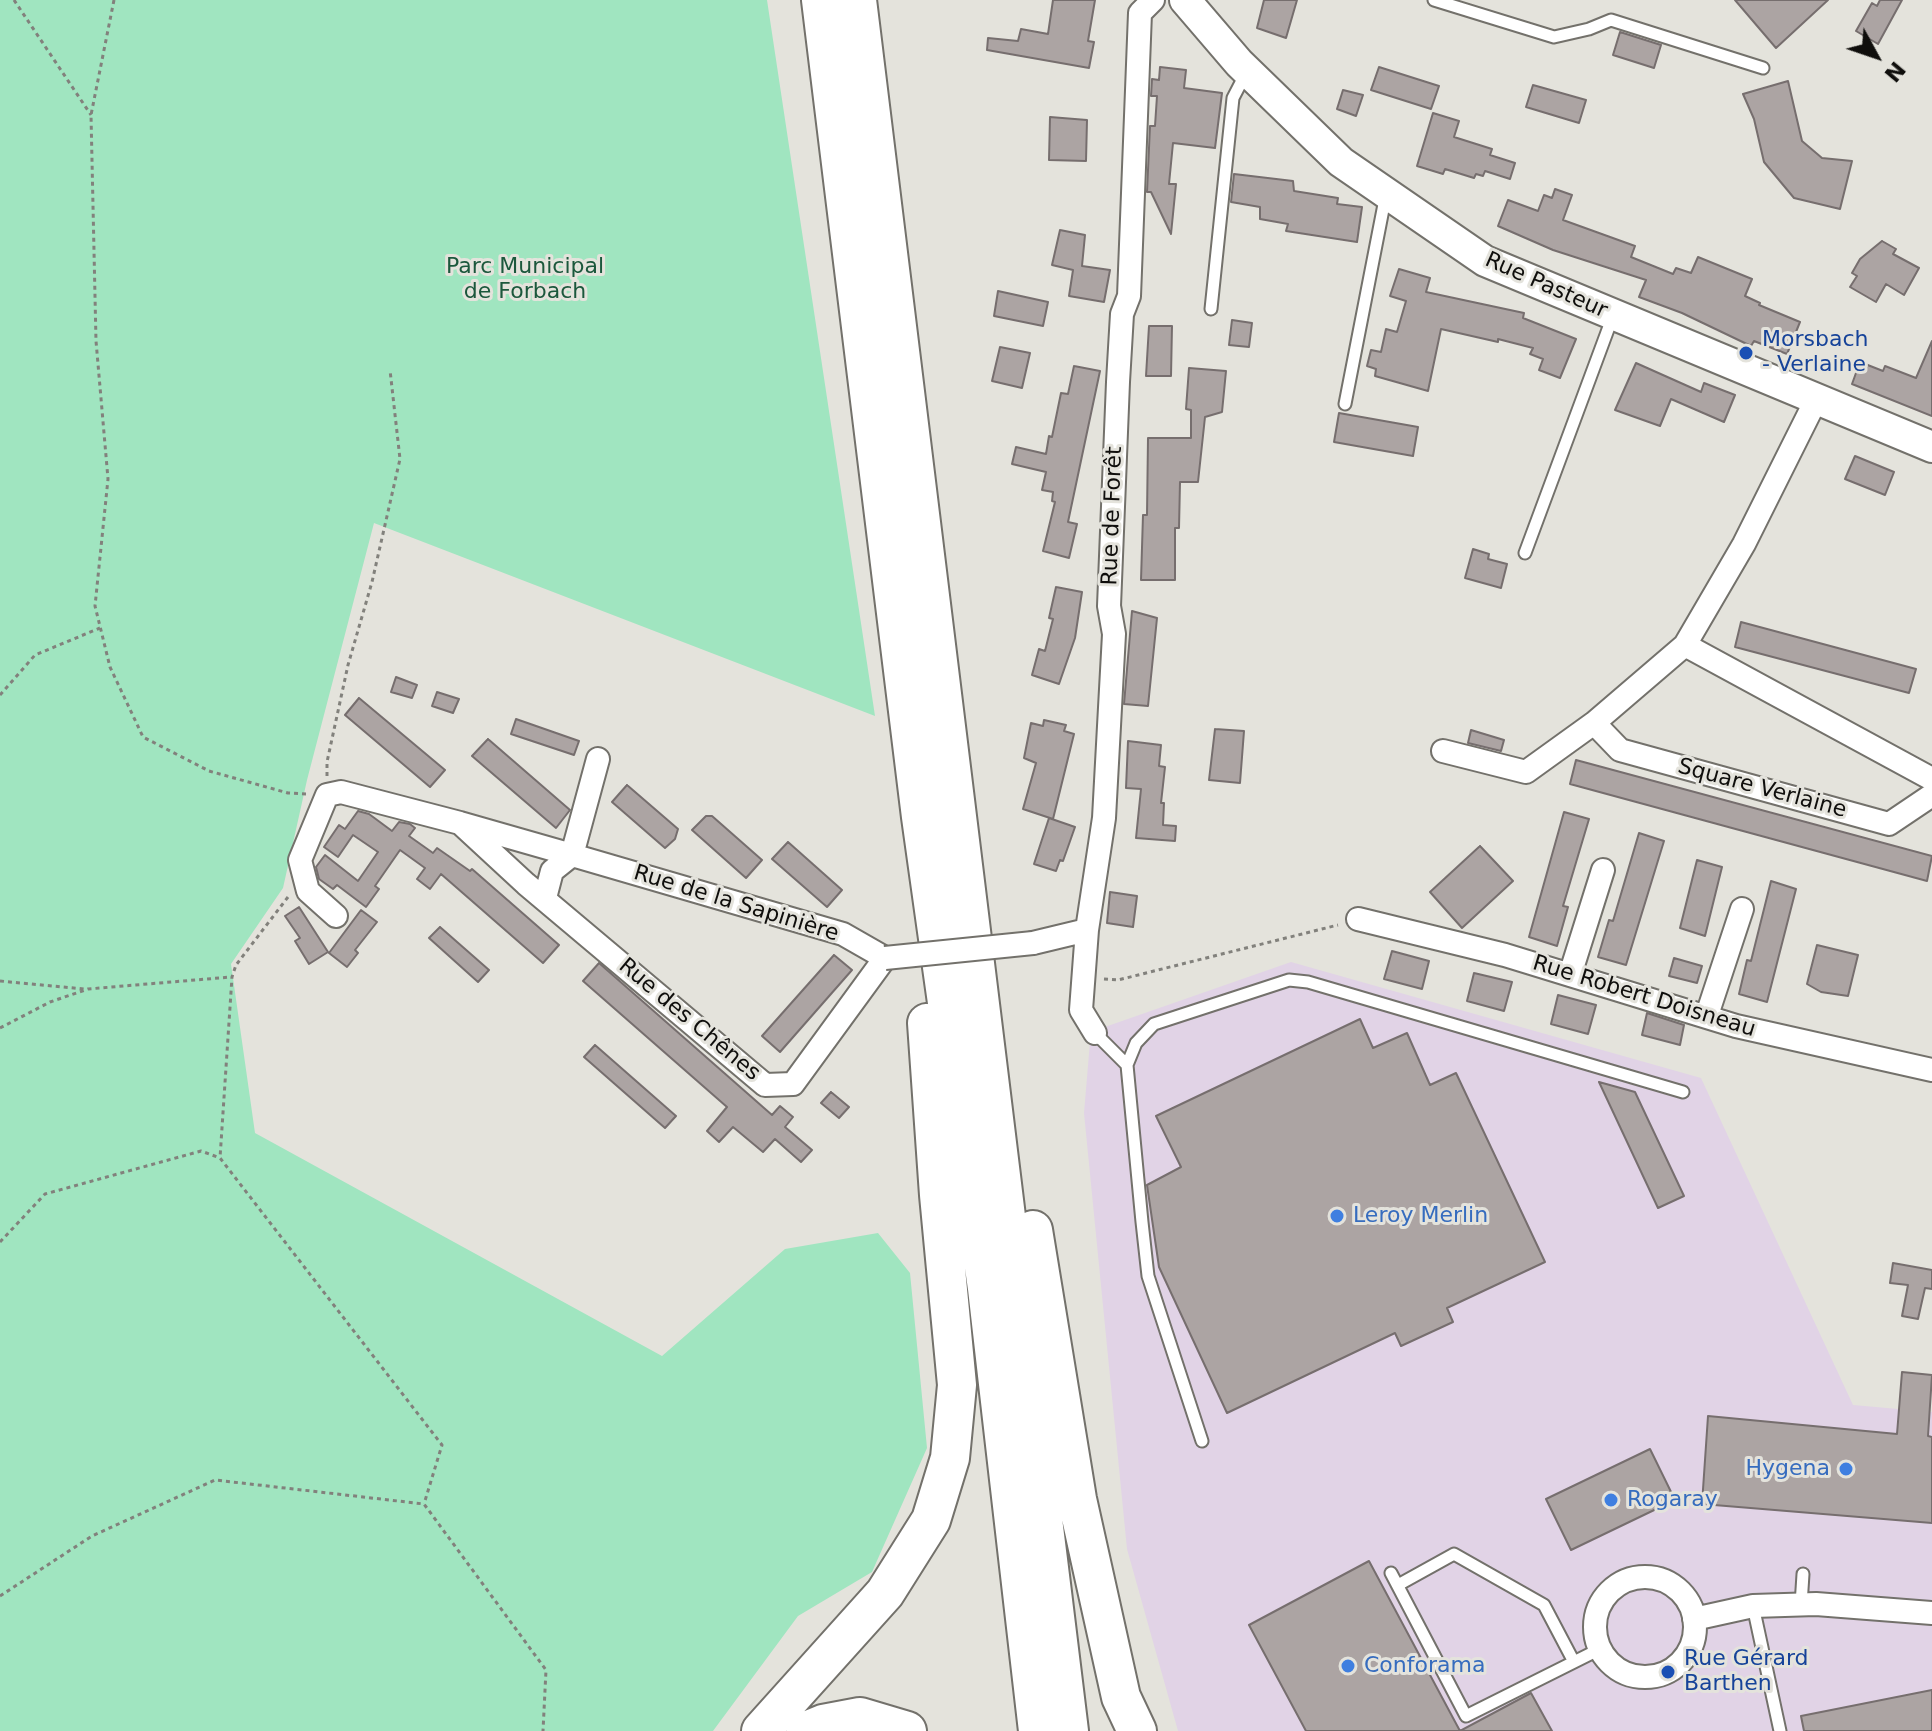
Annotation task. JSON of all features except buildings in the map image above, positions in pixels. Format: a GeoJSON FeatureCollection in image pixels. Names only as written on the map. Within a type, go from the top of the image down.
{"type":"FeatureCollection","features":[{"type":"Feature","properties":{"kind":"highway"},"geometry":{"type":"LineString","coordinates":[[821,0],[921,817],[987,1288],[1038,1731]]}},
{"type":"Feature","properties":{"kind":"highway"},"geometry":{"type":"LineString","coordinates":[[857,0],[1069,1731]]}},
{"type":"Feature","properties":{"kind":"highway"},"geometry":{"type":"LineString","coordinates":[[761,1731],[885,1593],[931,1520],[950,1458],[957,1385],[939,1195],[920,930],[921,817]]}},
{"type":"Feature","properties":{"kind":"highway"},"geometry":{"type":"LineString","coordinates":[[978,975],[1010,1085],[1077,1499],[1121,1697],[1137,1731]]}},
{"type":"Feature","properties":{"kind":"highway"},"geometry":{"type":"LineString","coordinates":[[806,1731],[823,1724],[860,1717],[907,1731]]}},
{"type":"Feature","properties":{"kind":"main road","name":"Rue Pasteur"},"geometry":{"type":"LineString","coordinates":[[1185,0],[1247,71],[1341,162],[1485,261],[1932,447]]}},
{"type":"Feature","properties":{"kind":"street","name":"Rue de Forêt"},"geometry":{"type":"LineString","coordinates":[[1095,1033],[1081,1010],[1087,930],[1104,818],[1114,634],[1109,606],[1118,398],[1122,314],[1129,296],[1140,13],[1153,0]]}},
{"type":"Feature","properties":{"kind":"street"},"geometry":{"type":"LineString","coordinates":[[1443,751],[1526,772],[1594,723],[1685,645],[1744,544],[1816,400]]}},
{"type":"Feature","properties":{"kind":"street"},"geometry":{"type":"LineString","coordinates":[[1685,645],[1932,779]]}},
{"type":"Feature","properties":{"kind":"street","name":"Square Verlaine"},"geometry":{"type":"LineString","coordinates":[[1594,723],[1620,750],[1889,824],[1932,795]]}},
{"type":"Feature","properties":{"kind":"street"},"geometry":{"type":"LineString","coordinates":[[545,898],[552,871],[572,855],[598,759]]}},
{"type":"Feature","properties":{"kind":"street","name":"Rue de la Sapinière"},"geometry":{"type":"LineString","coordinates":[[327,795],[341,792],[460,823],[843,934],[885,958]]}},
{"type":"Feature","properties":{"kind":"street"},"geometry":{"type":"LineString","coordinates":[[327,795],[300,860],[308,891],[336,916]]}},
{"type":"Feature","properties":{"kind":"street","name":"Rue des Chênes"},"geometry":{"type":"LineString","coordinates":[[460,823],[765,1085],[793,1084],[885,958]]}},
{"type":"Feature","properties":{"kind":"street"},"geometry":{"type":"LineString","coordinates":[[1570,975],[1603,870]]}},
{"type":"Feature","properties":{"kind":"street"},"geometry":{"type":"LineString","coordinates":[[1707,1015],[1742,909]]}},
{"type":"Feature","properties":{"kind":"street","name":"Rue Robert Doisneau"},"geometry":{"type":"LineString","coordinates":[[1358,919],[1505,955],[1736,1026],[1932,1070]]}},
{"type":"Feature","properties":{"kind":"street"},"geometry":{"type":"LineString","coordinates":[[885,958],[1033,943],[1087,930]]}},
{"type":"Feature","properties":{"kind":"street"},"geometry":{"type":"LineString","coordinates":[[1636,1578],[1667,1582],[1680,1591],[1689,1604],[1694,1619],[1690,1650],[1668,1672],[1653,1677],[1637,1677],[1622,1672],[1609,1662],[1600,1649],[1596,1620],[1600,1606],[1621,1583],[1636,1578]]}},
{"type":"Feature","properties":{"kind":"street"},"geometry":{"type":"LineString","coordinates":[[1694,1619],[1753,1606],[1801,1605],[1932,1613]]}},
{"type":"Feature","properties":{"kind":"lane"},"geometry":{"type":"LineString","coordinates":[[1434,0],[1554,37],[1611,20],[1763,68]]}},
{"type":"Feature","properties":{"kind":"lane"},"geometry":{"type":"LineString","coordinates":[[1211,309],[1233,98],[1247,71]]}},
{"type":"Feature","properties":{"kind":"lane"},"geometry":{"type":"LineString","coordinates":[[1345,404],[1386,193]]}},
{"type":"Feature","properties":{"kind":"lane"},"geometry":{"type":"LineString","coordinates":[[1525,553],[1613,315]]}},
{"type":"Feature","properties":{"kind":"lane"},"geometry":{"type":"LineString","coordinates":[[1202,1441],[1148,1276],[1127,1065],[1136,1043],[1154,1024],[1289,980],[1308,982],[1683,1092]]}},
{"type":"Feature","properties":{"kind":"lane"},"geometry":{"type":"LineString","coordinates":[[1095,1033],[1127,1065]]}},
{"type":"Feature","properties":{"kind":"lane"},"geometry":{"type":"LineString","coordinates":[[1398,1585],[1454,1554],[1544,1605],[1574,1662]]}},
{"type":"Feature","properties":{"kind":"lane"},"geometry":{"type":"LineString","coordinates":[[1391,1573],[1466,1716],[1600,1649]]}},
{"type":"Feature","properties":{"kind":"lane"},"geometry":{"type":"LineString","coordinates":[[1801,1605],[1803,1574]]}},
{"type":"Feature","properties":{"kind":"lane"},"geometry":{"type":"LineString","coordinates":[[1753,1606],[1780,1731]]}},
{"type":"Feature","properties":{"kind":"path"},"geometry":{"type":"LineString","coordinates":[[14,0],[91,115]]}},
{"type":"Feature","properties":{"kind":"path"},"geometry":{"type":"LineString","coordinates":[[114,0],[91,115],[96,341],[108,479],[95,606],[110,667],[143,737],[209,771],[288,793],[327,795],[327,762],[400,459],[390,370]]}},
{"type":"Feature","properties":{"kind":"path"},"geometry":{"type":"LineString","coordinates":[[0,695],[35,655],[100,628]]}},
{"type":"Feature","properties":{"kind":"path"},"geometry":{"type":"LineString","coordinates":[[220,1158],[232,977],[236,965],[291,893],[300,860]]}},
{"type":"Feature","properties":{"kind":"path"},"geometry":{"type":"LineString","coordinates":[[1084,979],[1118,980],[1358,919]]}},
{"type":"Feature","properties":{"kind":"path"},"geometry":{"type":"LineString","coordinates":[[0,981],[88,989],[232,977]]}},
{"type":"Feature","properties":{"kind":"path"},"geometry":{"type":"LineString","coordinates":[[0,1028],[50,1002],[88,989]]}},
{"type":"Feature","properties":{"kind":"path"},"geometry":{"type":"LineString","coordinates":[[0,1242],[45,1194],[201,1151],[220,1158],[442,1445],[424,1504]]}},
{"type":"Feature","properties":{"kind":"path"},"geometry":{"type":"LineString","coordinates":[[0,1596],[92,1536],[215,1480],[424,1504],[546,1670],[543,1731]]}},
{"type":"Feature","properties":{"kind":"shaded area"},"geometry":{"type":"Polygon","coordinates":[[[1291,962],[1701,1078],[1853,1405],[1932,1412],[1932,1731],[1178,1731],[1127,1549],[1084,1113],[1090,1042],[1102,1028],[1291,962]]]}},
{"type":"Feature","properties":{"kind":"green space","name":"Parc Municipal de Forbach"},"geometry":{"type":"Polygon","coordinates":[[[0,0],[767,0],[875,716],[374,523],[307,780],[283,888],[231,964],[255,1133],[662,1356],[785,1249],[878,1233],[910,1273],[927,1448],[872,1572],[798,1616],[713,1731],[0,1731],[0,0]]]}},
{"type":"Feature","properties":{"kind":"place","name":"Morsbach - Verlaine"},"geometry":{"type":"Point","coordinates":[1746,353]}},
{"type":"Feature","properties":{"kind":"place","name":"Leroy Merlin"},"geometry":{"type":"Point","coordinates":[1337,1216]}},
{"type":"Feature","properties":{"kind":"place","name":"Hygena"},"geometry":{"type":"Point","coordinates":[1846,1469]}},
{"type":"Feature","properties":{"kind":"place","name":"Rogaray"},"geometry":{"type":"Point","coordinates":[1611,1500]}},
{"type":"Feature","properties":{"kind":"place","name":"Conforama"},"geometry":{"type":"Point","coordinates":[1348,1666]}},
{"type":"Feature","properties":{"kind":"place","name":"Rue Gérard Barthen"},"geometry":{"type":"Point","coordinates":[1668,1672]}}]}
